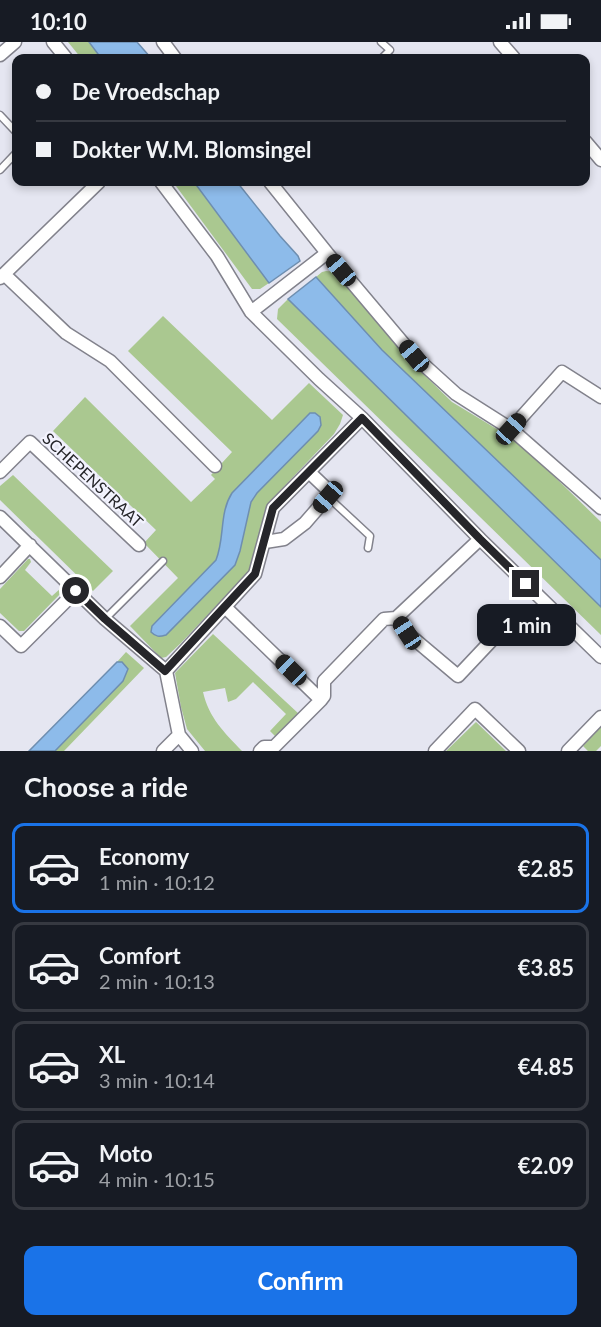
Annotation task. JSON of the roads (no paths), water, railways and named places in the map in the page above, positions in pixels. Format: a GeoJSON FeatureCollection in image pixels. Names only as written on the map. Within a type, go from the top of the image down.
{"type":"FeatureCollection","features":[{"type":"Feature","properties":{"kind":"street"},"geometry":{"type":"LineString","coordinates":[[0,55],[15,42]]}},
{"type":"Feature","properties":{"kind":"street"},"geometry":{"type":"LineString","coordinates":[[53,42],[63,54]]}},
{"type":"Feature","properties":{"kind":"street"},"geometry":{"type":"LineString","coordinates":[[500,42],[510,54]]}},
{"type":"Feature","properties":{"kind":"street"},"geometry":{"type":"LineString","coordinates":[[590,147],[601,160]]}},
{"type":"Feature","properties":{"kind":"street"},"geometry":{"type":"LineString","coordinates":[[95,186],[2,276],[66,333],[110,362],[215,466]]}},
{"type":"Feature","properties":{"kind":"street"},"geometry":{"type":"LineString","coordinates":[[164,186],[217,255],[251,312],[319,380],[362,418],[480,539],[601,657]]}},
{"type":"Feature","properties":{"kind":"street"},"geometry":{"type":"LineString","coordinates":[[275,186],[327,253],[414,356],[456,394],[511,429],[601,508]]}},
{"type":"Feature","properties":{"kind":"street"},"geometry":{"type":"LineString","coordinates":[[251,312],[327,253]]}},
{"type":"Feature","properties":{"kind":"street"},"geometry":{"type":"LineString","coordinates":[[511,429],[562,372],[601,397]]}},
{"type":"Feature","properties":{"kind":"street"},"geometry":{"type":"LineString","coordinates":[[165,671],[255,574],[273,508],[362,418]]}},
{"type":"Feature","properties":{"kind":"street","name":"SCHEPENSTRAAT"},"geometry":{"type":"LineString","coordinates":[[0,472],[30,442],[139,545]]}},
{"type":"Feature","properties":{"kind":"street"},"geometry":{"type":"LineString","coordinates":[[264,542],[284,539],[305,523],[331,493],[309,472]]}},
{"type":"Feature","properties":{"kind":"street"},"geometry":{"type":"LineString","coordinates":[[0,517],[105,619],[165,671],[178,735],[192,751]]}},
{"type":"Feature","properties":{"kind":"street"},"geometry":{"type":"LineString","coordinates":[[260,751],[264,747],[274,747],[321,700],[324,696],[324,681],[384,619],[396,618],[480,539]]}},
{"type":"Feature","properties":{"kind":"street"},"geometry":{"type":"LineString","coordinates":[[0,577],[30,545]]}},
{"type":"Feature","properties":{"kind":"street"},"geometry":{"type":"LineString","coordinates":[[0,626],[21,646],[76,591]]}},
{"type":"Feature","properties":{"kind":"street"},"geometry":{"type":"LineString","coordinates":[[225,607],[321,700]]}},
{"type":"Feature","properties":{"kind":"street"},"geometry":{"type":"LineString","coordinates":[[396,618],[407,633],[458,676],[491,641]]}},
{"type":"Feature","properties":{"kind":"street"},"geometry":{"type":"LineString","coordinates":[[435,751],[475,709],[519,751]]}},
{"type":"Feature","properties":{"kind":"street"},"geometry":{"type":"LineString","coordinates":[[574,749],[601,717]]}},
{"type":"Feature","properties":{"kind":"street"},"geometry":{"type":"LineString","coordinates":[[163,751],[178,735]]}},
{"type":"Feature","properties":{"kind":"lane"},"geometry":{"type":"LineString","coordinates":[[381,42],[390,50],[386,54]]}},
{"type":"Feature","properties":{"kind":"lane"},"geometry":{"type":"LineString","coordinates":[[0,115],[12,128]]}},
{"type":"Feature","properties":{"kind":"lane"},"geometry":{"type":"LineString","coordinates":[[0,170],[12,157]]}},
{"type":"Feature","properties":{"kind":"lane"},"geometry":{"type":"LineString","coordinates":[[328,497],[370,536],[368,548]]}},
{"type":"Feature","properties":{"kind":"lane"},"geometry":{"type":"LineString","coordinates":[[105,619],[164,561]]}},
{"type":"Feature","properties":{"kind":"water"},"geometry":{"type":"Polygon","coordinates":[[[89,42],[137,42],[148,54],[98,54],[89,42]]]}},
{"type":"Feature","properties":{"kind":"water"},"geometry":{"type":"Polygon","coordinates":[[[197,186],[240,186],[298,256],[300,261],[269,283],[197,186]]]}},
{"type":"Feature","properties":{"kind":"water"},"geometry":{"type":"Polygon","coordinates":[[[316,277],[382,350],[601,560],[601,607],[288,299],[316,277]]]}},
{"type":"Feature","properties":{"kind":"water"},"geometry":{"type":"Polygon","coordinates":[[[310,413],[315,413],[320,417],[321,425],[318,431],[257,493],[251,502],[235,565],[166,635],[154,635],[151,632],[152,626],[216,560],[225,509],[232,493],[310,413]]]}},
{"type":"Feature","properties":{"kind":"water"},"geometry":{"type":"Polygon","coordinates":[[[117,662],[122,662],[128,669],[123,681],[55,751],[29,751],[117,662]]]}}]}
